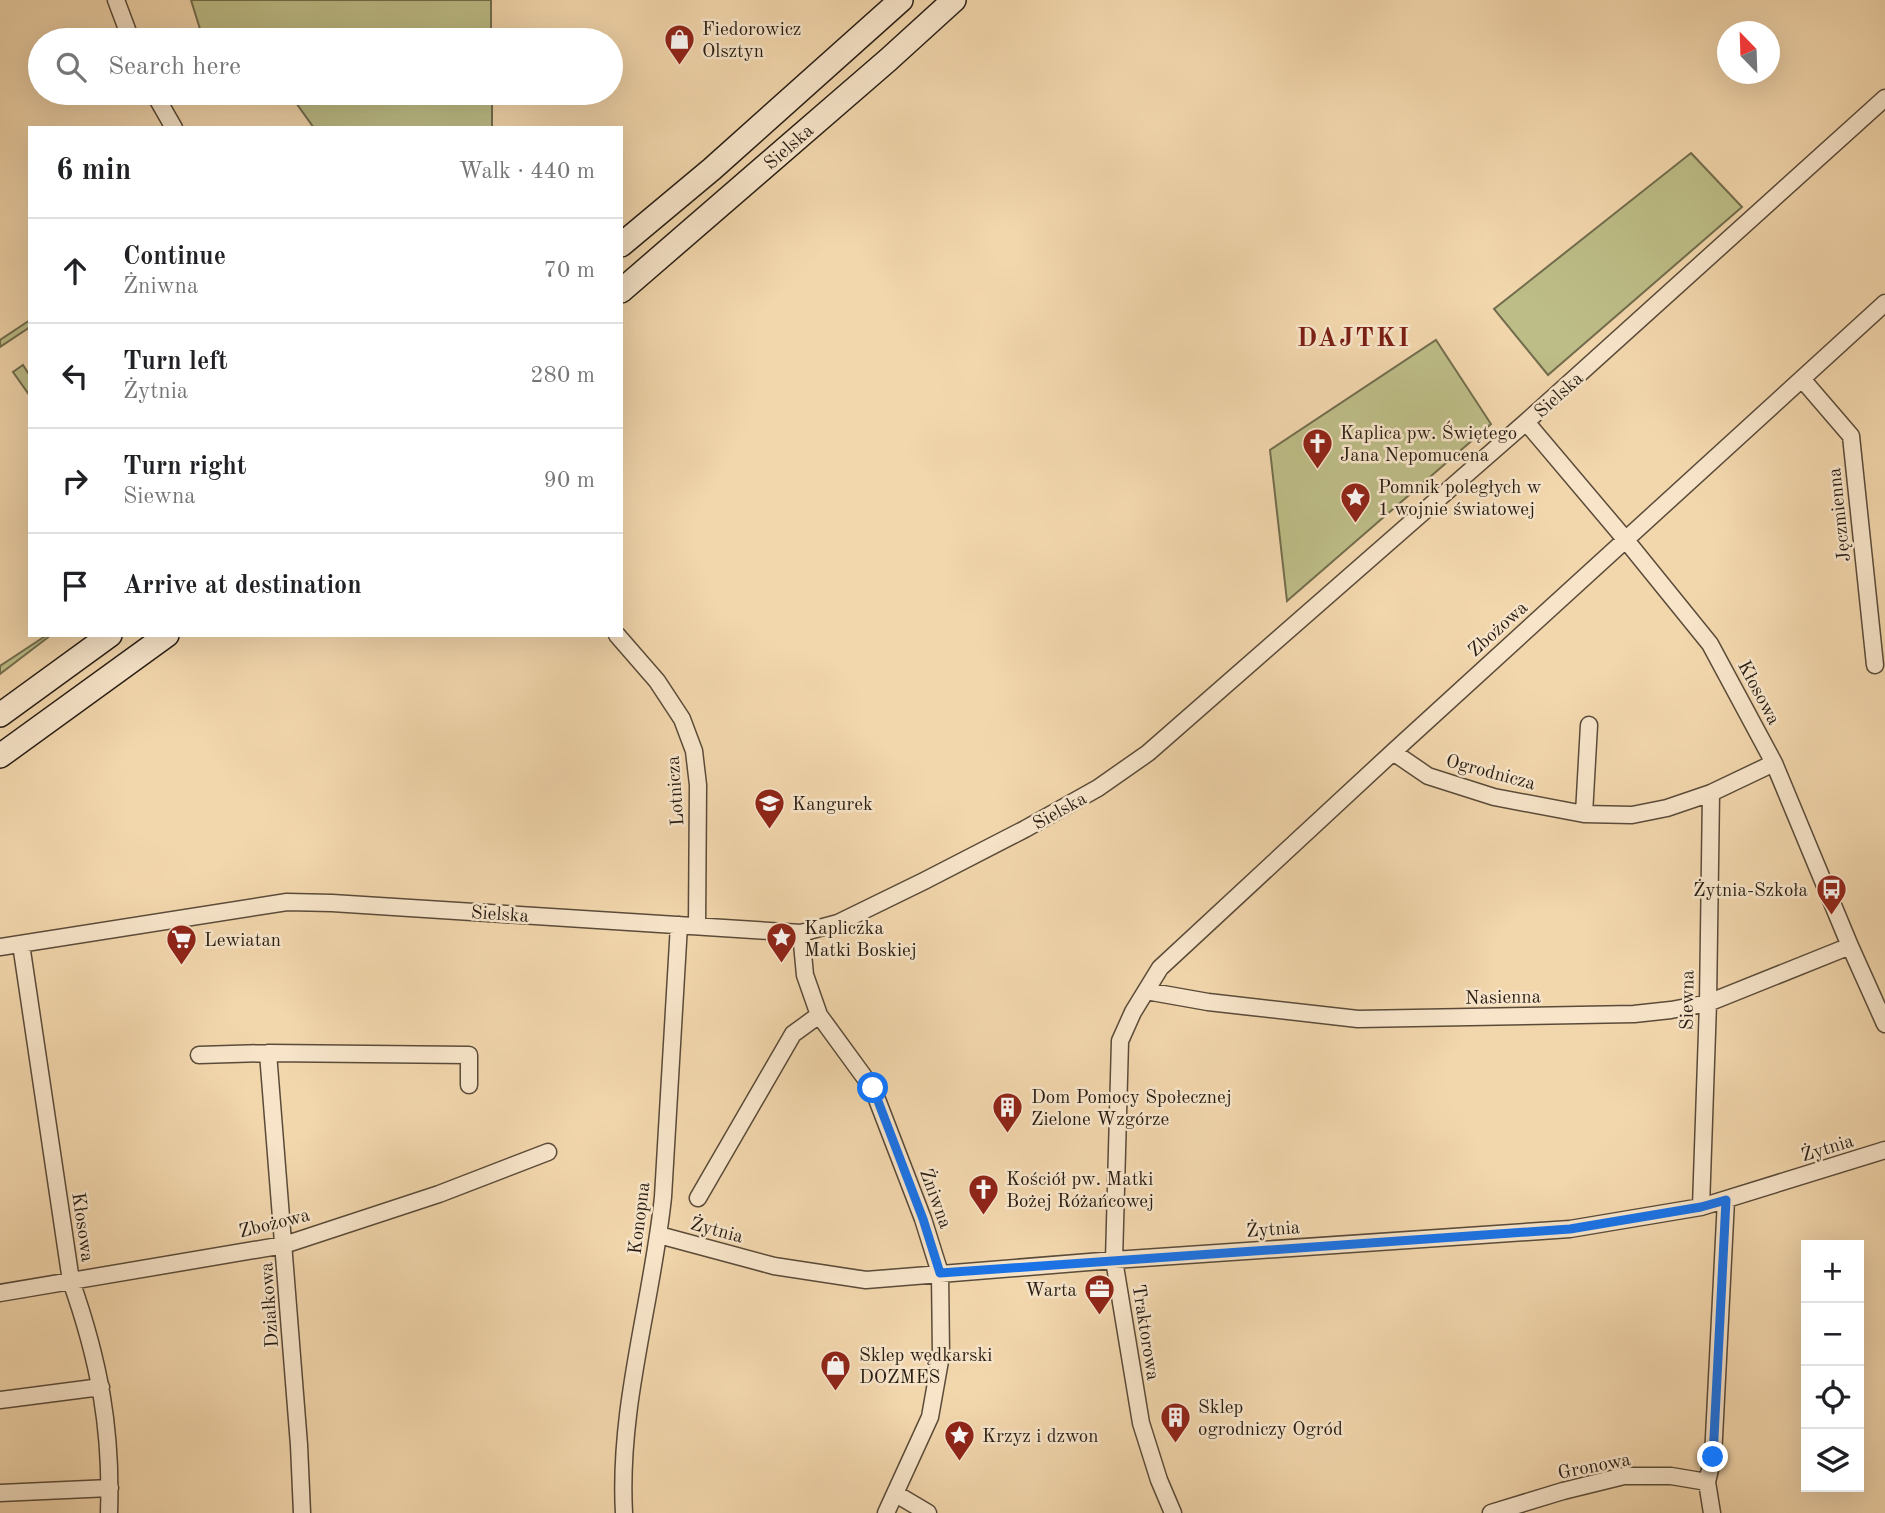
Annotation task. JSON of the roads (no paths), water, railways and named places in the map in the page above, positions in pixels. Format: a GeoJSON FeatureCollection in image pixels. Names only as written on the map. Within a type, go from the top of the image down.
{"type":"FeatureCollection","features":[{"type":"Feature","properties":{"kind":"main road","name":"Sielska"},"geometry":{"type":"LineString","coordinates":[[623,243],[712,169],[901,0]]}},
{"type":"Feature","properties":{"kind":"main road","name":"Sielska"},"geometry":{"type":"LineString","coordinates":[[623,289],[954,0]]}},
{"type":"Feature","properties":{"kind":"main road"},"geometry":{"type":"LineString","coordinates":[[0,715],[107,637]]}},
{"type":"Feature","properties":{"kind":"main road"},"geometry":{"type":"LineString","coordinates":[[0,756],[164,637]]}},
{"type":"Feature","properties":{"kind":"street"},"geometry":{"type":"LineString","coordinates":[[116,0],[126,28]]}},
{"type":"Feature","properties":{"kind":"street","name":"Sielska"},"geometry":{"type":"LineString","coordinates":[[0,947],[287,902],[360,904],[801,933],[838,923],[924,881],[1086,795],[1148,753],[1526,422],[1885,98]]}},
{"type":"Feature","properties":{"kind":"street"},"geometry":{"type":"LineString","coordinates":[[160,105],[173,126]]}},
{"type":"Feature","properties":{"kind":"street","name":"Zbożowa"},"geometry":{"type":"LineString","coordinates":[[1146,991],[1160,968],[1392,752],[1885,303]]}},
{"type":"Feature","properties":{"kind":"street","name":"Jęczmienna"},"geometry":{"type":"LineString","coordinates":[[1802,379],[1851,436],[1875,665]]}},
{"type":"Feature","properties":{"kind":"street","name":"Kłosowa"},"geometry":{"type":"LineString","coordinates":[[1526,422],[1710,644],[1774,763],[1885,1024]]}},
{"type":"Feature","properties":{"kind":"street","name":"Lotnicza"},"geometry":{"type":"LineString","coordinates":[[619,637],[657,681],[682,719],[694,751],[698,785],[697,926]]}},
{"type":"Feature","properties":{"kind":"street"},"geometry":{"type":"LineString","coordinates":[[1584,814],[1589,725]]}},
{"type":"Feature","properties":{"kind":"street","name":"Ogrodnicza"},"geometry":{"type":"LineString","coordinates":[[1392,752],[1428,776],[1494,797],[1584,814],[1632,815],[1667,808],[1711,793],[1774,763]]}},
{"type":"Feature","properties":{"kind":"street","name":"Siewna"},"geometry":{"type":"LineString","coordinates":[[1701,1207],[1711,793]]}},
{"type":"Feature","properties":{"kind":"street","name":"Konopna"},"geometry":{"type":"LineString","coordinates":[[624,1513],[622,1484],[628,1404],[659,1235],[679,925]]}},
{"type":"Feature","properties":{"kind":"street","name":"Żniwna"},"geometry":{"type":"LineString","coordinates":[[801,933],[805,975],[819,1015],[873,1088],[923,1219],[940,1273],[942,1355],[930,1417],[886,1513]]}},
{"type":"Feature","properties":{"kind":"street","name":"Kłosowa"},"geometry":{"type":"LineString","coordinates":[[21,944],[71,1281],[102,1387],[108,1446],[109,1513]]}},
{"type":"Feature","properties":{"kind":"street","name":"Nasienna"},"geometry":{"type":"LineString","coordinates":[[1146,991],[1208,1002],[1358,1019],[1634,1014],[1708,1003],[1850,946]]}},
{"type":"Feature","properties":{"kind":"street","name":"Traktorowa"},"geometry":{"type":"LineString","coordinates":[[1146,991],[1120,1041],[1114,1260],[1141,1423],[1159,1480],[1173,1513]]}},
{"type":"Feature","properties":{"kind":"street"},"geometry":{"type":"LineString","coordinates":[[698,1198],[793,1034],[819,1015]]}},
{"type":"Feature","properties":{"kind":"street","name":"Działkowa"},"geometry":{"type":"LineString","coordinates":[[268,1053],[299,1432],[302,1513]]}},
{"type":"Feature","properties":{"kind":"street"},"geometry":{"type":"LineString","coordinates":[[199,1055],[469,1055],[469,1085]]}},
{"type":"Feature","properties":{"kind":"street","name":"Żytnia"},"geometry":{"type":"LineString","coordinates":[[659,1235],[774,1266],[866,1280],[1570,1229],[1701,1207],[1885,1150]]}},
{"type":"Feature","properties":{"kind":"street","name":"Zbożowa"},"geometry":{"type":"LineString","coordinates":[[0,1293],[284,1245],[439,1194],[548,1152]]}},
{"type":"Feature","properties":{"kind":"street"},"geometry":{"type":"LineString","coordinates":[[1712,1513],[1707,1482],[1713,1457],[1726,1200]]}},
{"type":"Feature","properties":{"kind":"street"},"geometry":{"type":"LineString","coordinates":[[0,1400],[102,1387]]}},
{"type":"Feature","properties":{"kind":"street","name":"Gronowa"},"geometry":{"type":"LineString","coordinates":[[1491,1513],[1624,1476],[1671,1476],[1707,1482]]}},
{"type":"Feature","properties":{"kind":"street"},"geometry":{"type":"LineString","coordinates":[[0,1493],[110,1488]]}},
{"type":"Feature","properties":{"kind":"street"},"geometry":{"type":"LineString","coordinates":[[896,1493],[928,1513]]}},
{"type":"Feature","properties":{"kind":"place","name":"Fiedorowicz Olsztyn"},"geometry":{"type":"Point","coordinates":[679,66]}},
{"type":"Feature","properties":{"kind":"place","name":"Kaplica pw. Świętego Jana Nepomucena"},"geometry":{"type":"Point","coordinates":[1317,470]}},
{"type":"Feature","properties":{"kind":"place","name":"Pomnik poległych w 1 wojnie światowej"},"geometry":{"type":"Point","coordinates":[1355,524]}},
{"type":"Feature","properties":{"kind":"place","name":"Kangurek"},"geometry":{"type":"Point","coordinates":[769,830]}},
{"type":"Feature","properties":{"kind":"place","name":"Żytnia-Szkoła"},"geometry":{"type":"Point","coordinates":[1831,916]}},
{"type":"Feature","properties":{"kind":"place","name":"Kapliczka Matki Boskiej"},"geometry":{"type":"Point","coordinates":[781,965]}},
{"type":"Feature","properties":{"kind":"place","name":"Lewiatan"},"geometry":{"type":"Point","coordinates":[181,966]}},
{"type":"Feature","properties":{"kind":"place","name":"Dom Pomocy Społecznej Zielone Wzgórze"},"geometry":{"type":"Point","coordinates":[1008,1134]}},
{"type":"Feature","properties":{"kind":"place","name":"Kościół pw. Matki Bożej Różańcowej"},"geometry":{"type":"Point","coordinates":[983,1216]}},
{"type":"Feature","properties":{"kind":"place","name":"Warta"},"geometry":{"type":"Point","coordinates":[1100,1316]}},
{"type":"Feature","properties":{"kind":"place","name":"Sklep wędkarski DOZMES"},"geometry":{"type":"Point","coordinates":[836,1392]}},
{"type":"Feature","properties":{"kind":"place","name":"Sklep ogrodniczy Ogród"},"geometry":{"type":"Point","coordinates":[1175,1444]}},
{"type":"Feature","properties":{"kind":"place","name":"Krzyz i dzwon"},"geometry":{"type":"Point","coordinates":[959,1462]}},
{"type":"Feature","properties":{"kind":"district","name":"DAJTKI"},"geometry":{"type":"Point","coordinates":[1354,337]}}]}
